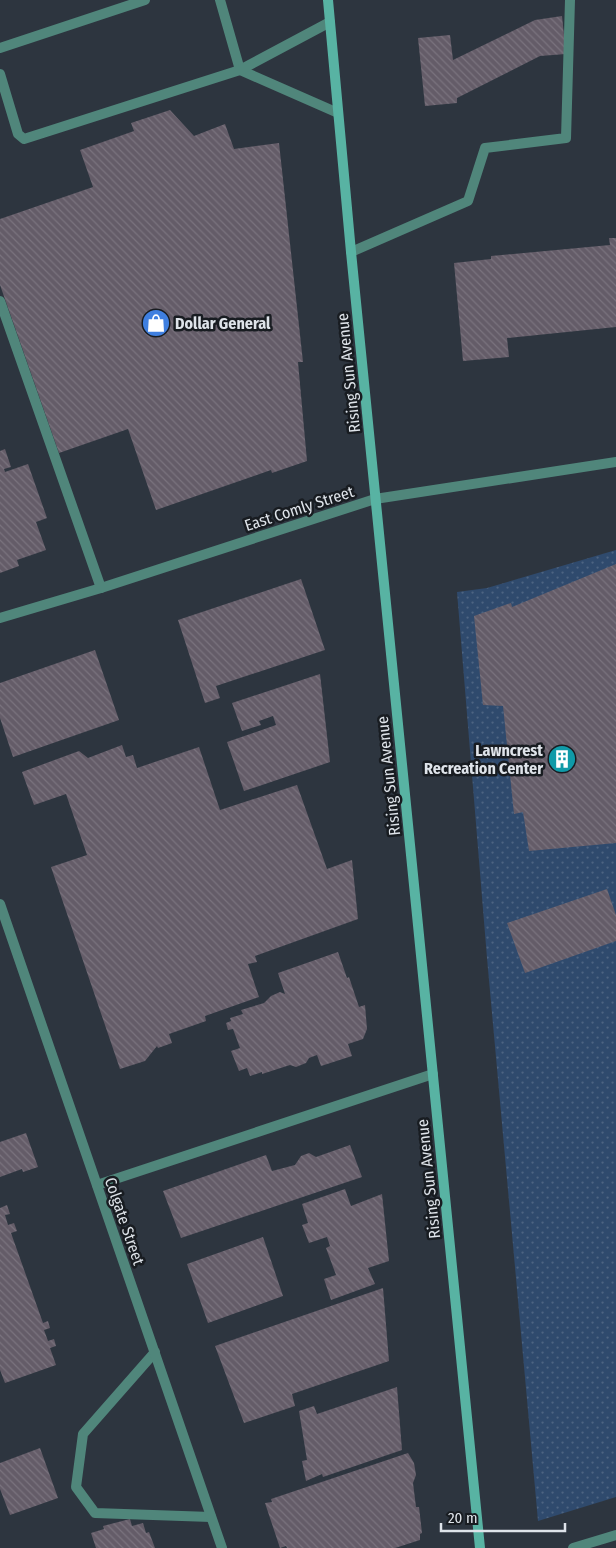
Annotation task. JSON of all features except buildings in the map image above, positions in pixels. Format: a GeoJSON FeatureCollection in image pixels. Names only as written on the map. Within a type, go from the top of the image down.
{"type":"FeatureCollection","features":[{"type":"Feature","properties":{"kind":"main road","name":"Rising Sun Avenue"},"geometry":{"type":"LineString","coordinates":[[328,0],[375,499],[480,1548]]}},
{"type":"Feature","properties":{"kind":"street"},"geometry":{"type":"LineString","coordinates":[[0,48],[145,0]]}},
{"type":"Feature","properties":{"kind":"street"},"geometry":{"type":"LineString","coordinates":[[220,0],[240,70]]}},
{"type":"Feature","properties":{"kind":"street"},"geometry":{"type":"LineString","coordinates":[[351,252],[468,200],[485,148],[566,138],[570,0]]}},
{"type":"Feature","properties":{"kind":"street"},"geometry":{"type":"LineString","coordinates":[[0,74],[18,134],[24,139],[240,70],[330,22]]}},
{"type":"Feature","properties":{"kind":"street"},"geometry":{"type":"LineString","coordinates":[[240,70],[338,112]]}},
{"type":"Feature","properties":{"kind":"street"},"geometry":{"type":"LineString","coordinates":[[0,302],[101,588]]}},
{"type":"Feature","properties":{"kind":"street","name":"East Comly Street"},"geometry":{"type":"LineString","coordinates":[[0,618],[101,588],[375,499],[616,462]]}},
{"type":"Feature","properties":{"kind":"street","name":"Colgate Street"},"geometry":{"type":"LineString","coordinates":[[0,904],[222,1548]]}},
{"type":"Feature","properties":{"kind":"street"},"geometry":{"type":"LineString","coordinates":[[97,1185],[432,1074]]}},
{"type":"Feature","properties":{"kind":"street"},"geometry":{"type":"LineString","coordinates":[[154,1352],[83,1434],[76,1488],[95,1513],[211,1517]]}},
{"type":"Feature","properties":{"kind":"street"},"geometry":{"type":"LineString","coordinates":[[573,1548],[616,1536]]}},
{"type":"Feature","properties":{"kind":"shaded area"},"geometry":{"type":"Polygon","coordinates":[[[616,550],[616,1497],[538,1521],[487,958],[457,592],[487,588],[616,550]]]}},
{"type":"Feature","properties":{"kind":"place","name":"Dollar General"},"geometry":{"type":"Point","coordinates":[156,323]}},
{"type":"Feature","properties":{"kind":"place","name":"Lawncrest Recreation Center"},"geometry":{"type":"Point","coordinates":[562,759]}}]}
